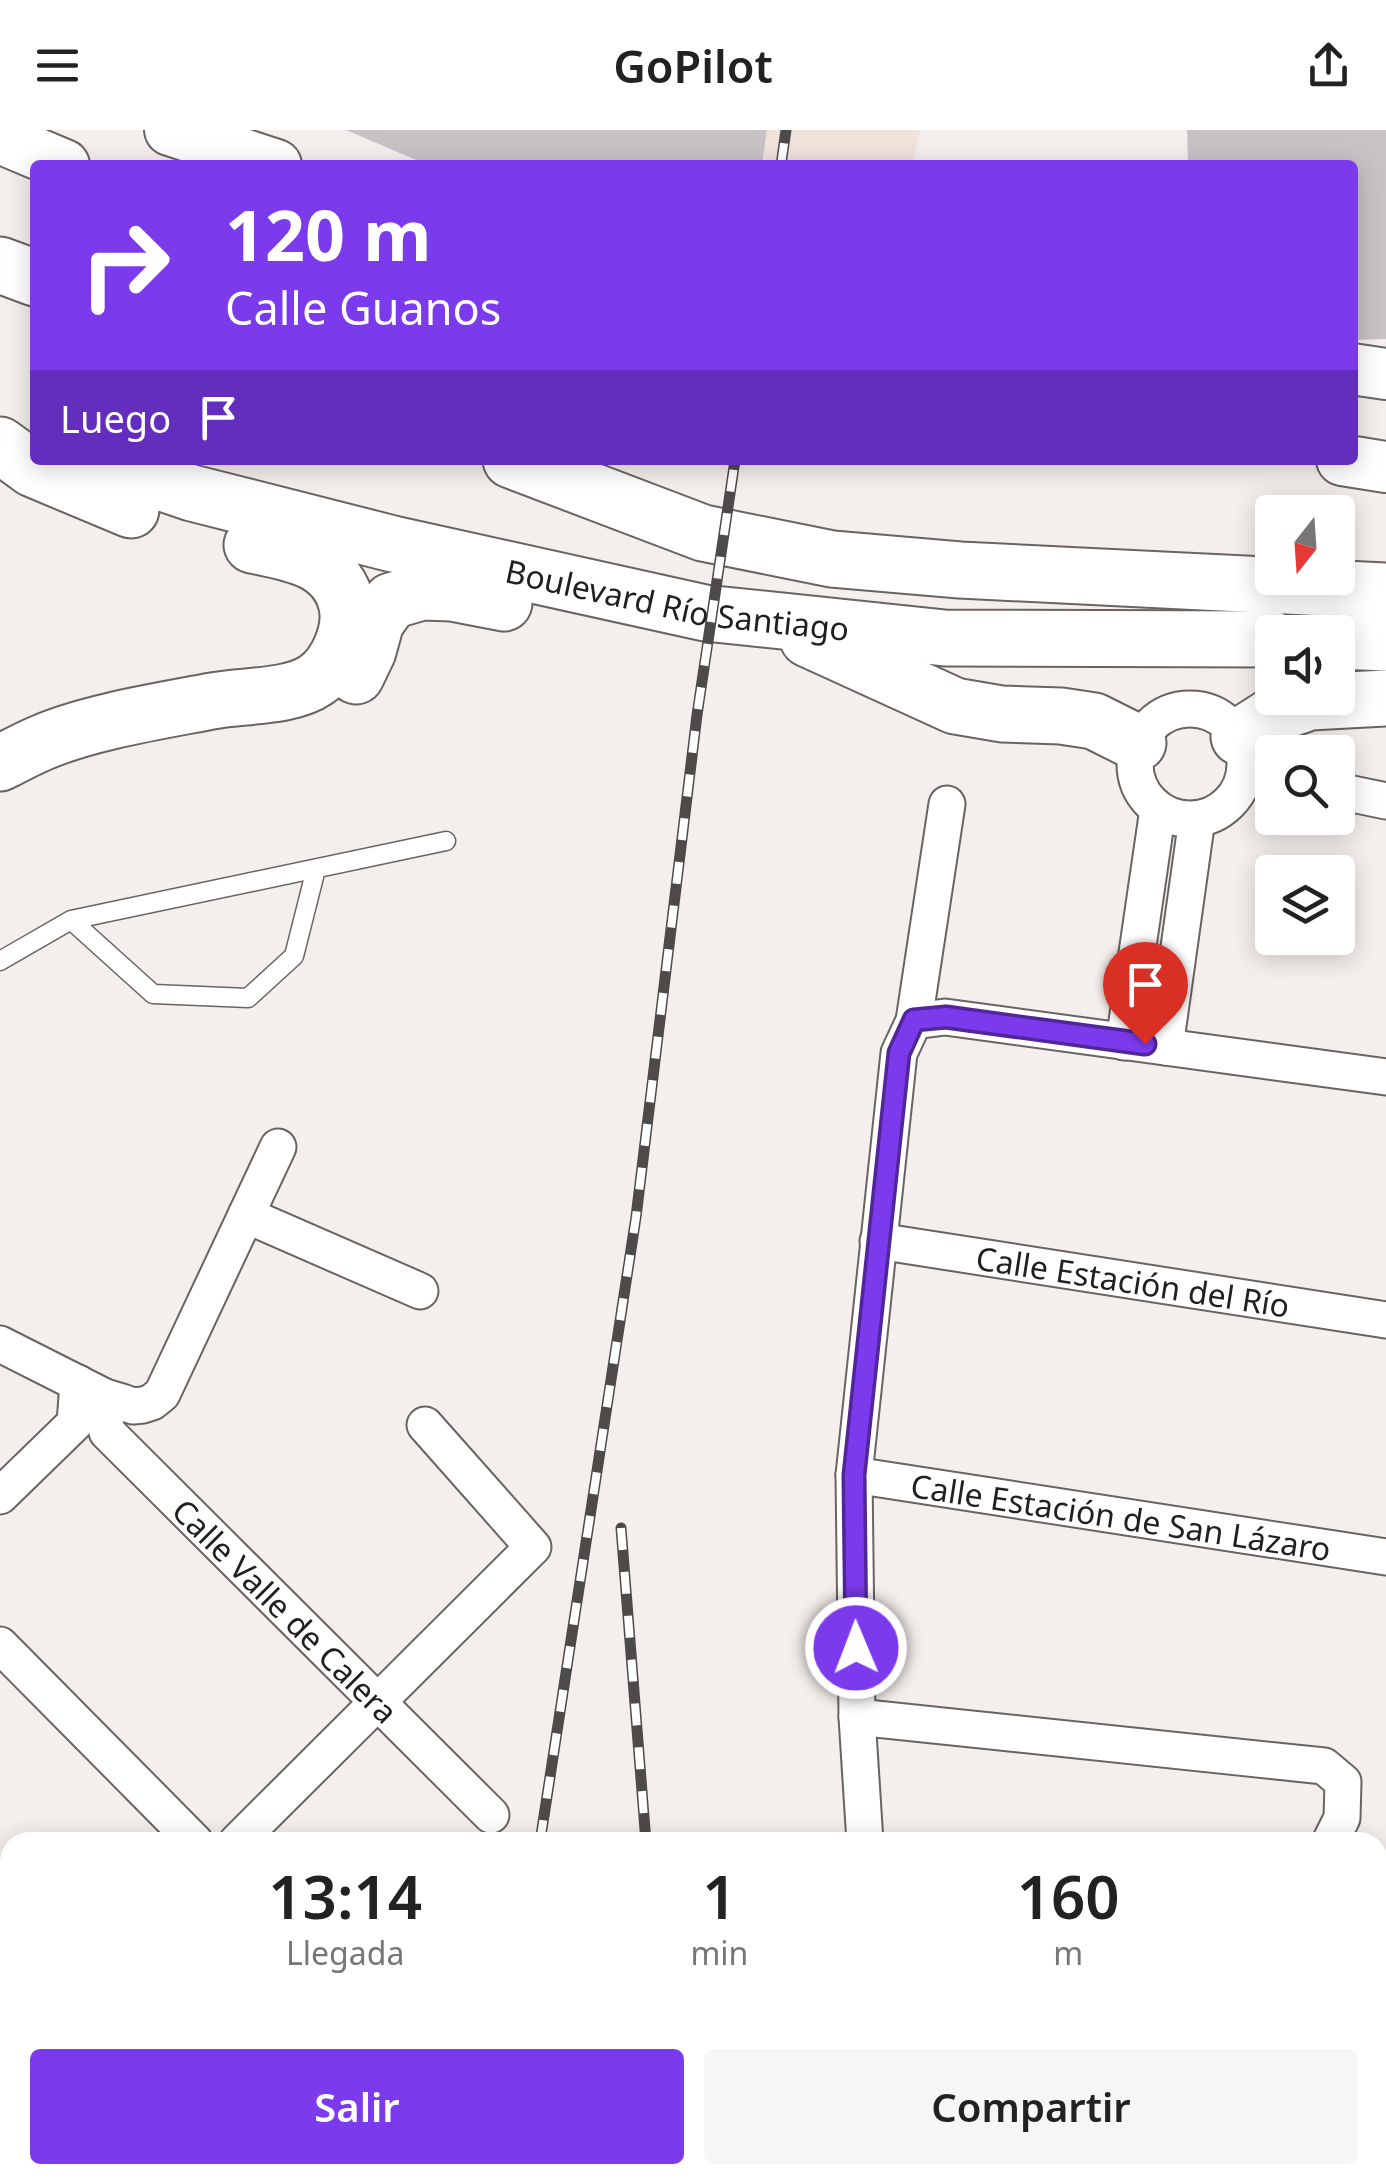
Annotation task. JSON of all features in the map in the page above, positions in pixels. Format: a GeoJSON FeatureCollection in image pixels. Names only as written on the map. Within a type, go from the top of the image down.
{"type":"FeatureCollection","features":[{"type":"Feature","properties":{"kind":"main road"},"geometry":{"type":"LineString","coordinates":[[0,138],[52,160]]}},
{"type":"Feature","properties":{"kind":"main road"},"geometry":{"type":"LineString","coordinates":[[0,264],[30,276]]}},
{"type":"Feature","properties":{"kind":"main road"},"geometry":{"type":"LineString","coordinates":[[1358,371],[1386,374]]}},
{"type":"Feature","properties":{"kind":"main road"},"geometry":{"type":"LineString","coordinates":[[0,424],[30,436]]}},
{"type":"Feature","properties":{"kind":"main road"},"geometry":{"type":"LineString","coordinates":[[0,445],[33,469],[142,514],[322,565],[342,586],[348,610],[346,634],[335,660],[318,679],[294,690],[238,696],[91,727],[44,742],[0,764]]}},
{"type":"Feature","properties":{"kind":"main road"},"geometry":{"type":"LineString","coordinates":[[1358,463],[1386,467]]}},
{"type":"Feature","properties":{"kind":"main road","name":"Boulevard Río Santiago"},"geometry":{"type":"LineString","coordinates":[[110,465],[192,493],[393,544],[705,613],[945,638],[1255,640]]}},
{"type":"Feature","properties":{"kind":"main road","name":"Boulevard Río Santiago"},"geometry":{"type":"LineString","coordinates":[[524,465],[703,534],[832,560],[1386,591]]}},
{"type":"Feature","properties":{"kind":"main road"},"geometry":{"type":"LineString","coordinates":[[0,797],[63,766],[120,748],[196,730],[296,717],[330,702],[354,679],[376,622],[391,600],[422,592],[452,593],[604,623],[656,625],[705,613]]}},
{"type":"Feature","properties":{"kind":"main road"},"geometry":{"type":"LineString","coordinates":[[769,621],[955,706],[1094,721],[1138,743]]}},
{"type":"Feature","properties":{"kind":"main road"},"geometry":{"type":"LineString","coordinates":[[1355,641],[1386,643]]}},
{"type":"Feature","properties":{"kind":"main road"},"geometry":{"type":"LineString","coordinates":[[1252,762],[1275,714],[1310,702],[1386,698]]}},
{"type":"Feature","properties":{"kind":"street"},"geometry":{"type":"LineString","coordinates":[[1195,708],[1228,722],[1252,762],[1228,804],[1197,819],[1175,817],[1158,809],[1136,779],[1134,760],[1138,743],[1161,716],[1195,708]]}},
{"type":"Feature","properties":{"kind":"street"},"geometry":{"type":"LineString","coordinates":[[1355,795],[1386,801]]}},
{"type":"Feature","properties":{"kind":"street"},"geometry":{"type":"LineString","coordinates":[[864,1832],[856,1716],[854,1475],[899,1053],[914,1020],[947,804]]}},
{"type":"Feature","properties":{"kind":"street"},"geometry":{"type":"LineString","coordinates":[[1124,1042],[1158,809]]}},
{"type":"Feature","properties":{"kind":"street"},"geometry":{"type":"LineString","coordinates":[[1165,1047],[1197,819]]}},
{"type":"Feature","properties":{"kind":"street"},"geometry":{"type":"LineString","coordinates":[[914,1020],[946,1017],[1386,1077]]}},
{"type":"Feature","properties":{"kind":"street"},"geometry":{"type":"LineString","coordinates":[[0,1344],[133,1406],[152,1402],[162,1394],[278,1147]]}},
{"type":"Feature","properties":{"kind":"street"},"geometry":{"type":"LineString","coordinates":[[246,1215],[420,1291]]}},
{"type":"Feature","properties":{"kind":"street","name":"Calle Estación del Río"},"geometry":{"type":"LineString","coordinates":[[878,1241],[1386,1320]]}},
{"type":"Feature","properties":{"kind":"street"},"geometry":{"type":"LineString","coordinates":[[0,1496],[91,1427],[103,1410],[92,1390]]}},
{"type":"Feature","properties":{"kind":"street"},"geometry":{"type":"LineString","coordinates":[[247,1832],[533,1547],[425,1424]]}},
{"type":"Feature","properties":{"kind":"street","name":"Calle Valle de Calera"},"geometry":{"type":"LineString","coordinates":[[91,1427],[490,1815]]}},
{"type":"Feature","properties":{"kind":"street","name":"Calle Estación de San Lázaro"},"geometry":{"type":"LineString","coordinates":[[854,1475],[1386,1557]]}},
{"type":"Feature","properties":{"kind":"street"},"geometry":{"type":"LineString","coordinates":[[0,1645],[185,1832]]}},
{"type":"Feature","properties":{"kind":"street"},"geometry":{"type":"LineString","coordinates":[[856,1716],[1324,1766],[1344,1782],[1342,1818],[1335,1832]]}},
{"type":"Feature","properties":{"kind":"lane"},"geometry":{"type":"LineString","coordinates":[[0,961],[70,920],[446,841]]}},
{"type":"Feature","properties":{"kind":"lane"},"geometry":{"type":"LineString","coordinates":[[70,920],[153,994],[248,998],[294,956],[316,869]]}},
{"type":"Feature","properties":{"kind":"shaded area"},"geometry":{"type":"Polygon","coordinates":[[[767,130],[921,130],[913,160],[763,160],[767,130]]]}},
{"type":"Feature","properties":{"kind":"building"},"geometry":{"type":"Polygon","coordinates":[[[346,130],[767,130],[763,160],[416,160],[346,130]]]}},
{"type":"Feature","properties":{"kind":"building"},"geometry":{"type":"Polygon","coordinates":[[[1187,130],[1386,130],[1386,339],[1358,340],[1358,160],[1188,160],[1187,130]]]}},
{"type":"Feature","properties":{"kind":"railway"},"geometry":{"type":"LineString","coordinates":[[782,160],[786,130]]}},
{"type":"Feature","properties":{"kind":"railway"},"geometry":{"type":"LineString","coordinates":[[542,1832],[636,1217],[697,715],[734,465]]}},
{"type":"Feature","properties":{"kind":"railway"},"geometry":{"type":"LineString","coordinates":[[621,1528],[645,1832]]}},
{"type":"Feature","properties":{"kind":"route"},"geometry":{"type":"LineString","coordinates":[[856,1648],[854,1475],[899,1053],[914,1020],[946,1017],[1145,1044]]}}]}
